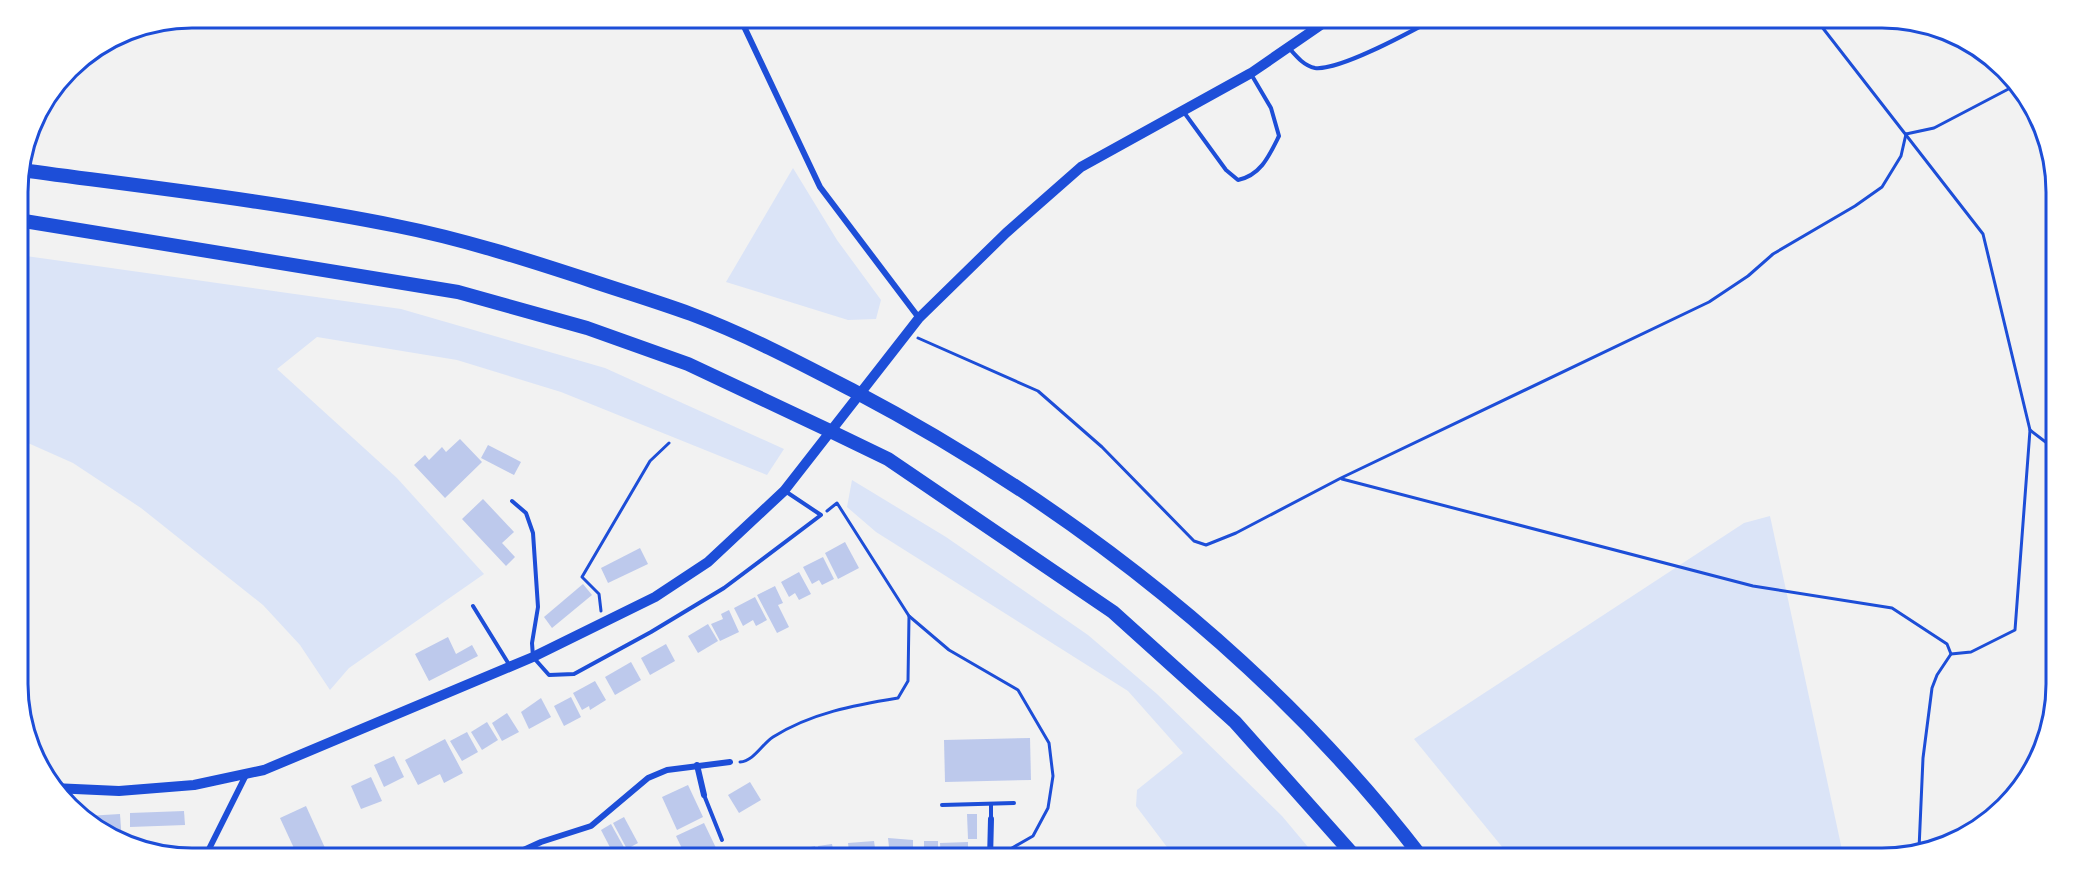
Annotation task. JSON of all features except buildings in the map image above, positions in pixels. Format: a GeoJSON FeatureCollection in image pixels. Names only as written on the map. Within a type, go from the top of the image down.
{"type":"FeatureCollection","features":[{"type":"Feature","properties":{"kind":"highway"},"geometry":{"type":"LineString","coordinates":[[30,171],[183,192],[399,226],[533,261],[672,308],[793,359],[907,419],[1017,485],[1108,552],[1215,638],[1308,727],[1415,848]]}},
{"type":"Feature","properties":{"kind":"highway"},"geometry":{"type":"LineString","coordinates":[[29,222],[459,292],[587,328],[688,364],[828,430],[888,459],[1113,612],[1235,722],[1347,848]]}},
{"type":"Feature","properties":{"kind":"main road"},"geometry":{"type":"LineString","coordinates":[[66,788],[120,790],[194,785],[246,775],[292,760],[511,667],[604,624],[655,597],[708,562],[784,491],[920,318],[1006,233],[1081,167],[1251,74],[1317,28]]}},
{"type":"Feature","properties":{"kind":"street"},"geometry":{"type":"LineString","coordinates":[[745,28],[820,187],[920,318]]}},
{"type":"Feature","properties":{"kind":"street"},"geometry":{"type":"LineString","coordinates":[[528,848],[591,826],[648,778],[667,770],[730,762]]}},
{"type":"Feature","properties":{"kind":"street"},"geometry":{"type":"LineString","coordinates":[[697,765],[704,795]]}},
{"type":"Feature","properties":{"kind":"street"},"geometry":{"type":"LineString","coordinates":[[210,848],[246,775]]}},
{"type":"Feature","properties":{"kind":"street"},"geometry":{"type":"LineString","coordinates":[[990,848],[991,819]]}},
{"type":"Feature","properties":{"kind":"lane"},"geometry":{"type":"LineString","coordinates":[[1290,48],[1307,66],[1323,67],[1368,51],[1415,28]]}},
{"type":"Feature","properties":{"kind":"lane"},"geometry":{"type":"LineString","coordinates":[[1182,110],[1226,170],[1238,180],[1248,178],[1259,171],[1279,136],[1271,108],[1251,74]]}},
{"type":"Feature","properties":{"kind":"lane"},"geometry":{"type":"LineString","coordinates":[[512,501],[526,513],[533,533],[538,593],[532,643],[533,657],[549,675],[574,674],[724,588],[821,515],[784,491]]}},
{"type":"Feature","properties":{"kind":"lane"},"geometry":{"type":"LineString","coordinates":[[473,606],[511,667]]}},
{"type":"Feature","properties":{"kind":"lane"},"geometry":{"type":"LineString","coordinates":[[704,795],[722,840]]}},
{"type":"Feature","properties":{"kind":"lane"},"geometry":{"type":"LineString","coordinates":[[942,805],[1014,803]]}},
{"type":"Feature","properties":{"kind":"lane"},"geometry":{"type":"LineString","coordinates":[[991,804],[991,819]]}},
{"type":"Feature","properties":{"kind":"path"},"geometry":{"type":"LineString","coordinates":[[1823,28],[1983,234],[2030,430],[2014,630],[1971,652],[1951,654],[1936,675],[1932,688],[1923,758],[1919,844]]}},
{"type":"Feature","properties":{"kind":"path"},"geometry":{"type":"LineString","coordinates":[[1906,134],[1934,128],[2009,89]]}},
{"type":"Feature","properties":{"kind":"path"},"geometry":{"type":"LineString","coordinates":[[908,334],[1038,392],[1102,447],[1194,541],[1206,545],[1236,533],[1341,478],[1709,302],[1748,276],[1773,254],[1855,206],[1882,187],[1901,156],[1906,134]]}},
{"type":"Feature","properties":{"kind":"path"},"geometry":{"type":"LineString","coordinates":[[2030,430],[2046,442]]}},
{"type":"Feature","properties":{"kind":"path"},"geometry":{"type":"LineString","coordinates":[[604,624],[599,594],[582,577],[650,461],[669,443]]}},
{"type":"Feature","properties":{"kind":"path"},"geometry":{"type":"LineString","coordinates":[[1341,478],[1753,586],[1892,608],[1947,644],[1951,654]]}},
{"type":"Feature","properties":{"kind":"path"},"geometry":{"type":"LineString","coordinates":[[821,515],[837,503],[909,616],[949,650],[1018,690],[1049,743],[1053,776],[1048,808],[1033,836],[1013,848]]}},
{"type":"Feature","properties":{"kind":"path"},"geometry":{"type":"LineString","coordinates":[[730,762],[746,761],[773,737],[827,712],[898,698],[908,681],[909,616]]}},
{"type":"Feature","properties":{"kind":"shaded area"},"geometry":{"type":"Polygon","coordinates":[[[793,168],[837,240],[881,300],[876,319],[848,320],[726,282],[793,168]]]}},
{"type":"Feature","properties":{"kind":"shaded area"},"geometry":{"type":"Polygon","coordinates":[[[29,256],[401,309],[605,368],[784,449],[767,475],[561,392],[457,360],[317,337],[277,369],[397,478],[484,574],[349,668],[330,690],[300,645],[263,605],[141,508],[73,463],[28,443],[29,256]]]}},
{"type":"Feature","properties":{"kind":"shaded area"},"geometry":{"type":"Polygon","coordinates":[[[852,480],[946,537],[1088,635],[1157,694],[1282,816],[1309,848],[1168,848],[1136,806],[1137,790],[1183,753],[1128,691],[876,532],[847,507],[852,480]]]}},
{"type":"Feature","properties":{"kind":"shaded area"},"geometry":{"type":"Polygon","coordinates":[[[1770,516],[1842,848],[1503,848],[1414,739],[1744,523],[1770,516]]]}}]}
